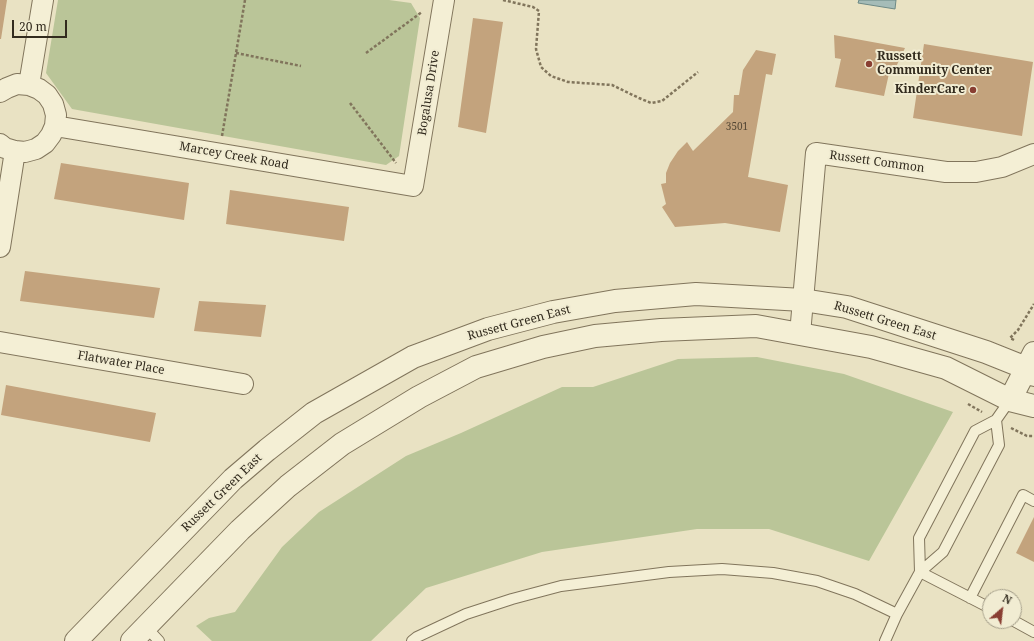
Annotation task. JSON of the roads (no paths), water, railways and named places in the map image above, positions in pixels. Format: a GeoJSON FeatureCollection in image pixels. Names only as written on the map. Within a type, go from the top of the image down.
{"type":"FeatureCollection","features":[{"type":"Feature","properties":{"kind":"street"},"geometry":{"type":"LineString","coordinates":[[29,85],[43,0]]}},
{"type":"Feature","properties":{"kind":"street","name":"Bogalusa Drive"},"geometry":{"type":"LineString","coordinates":[[413,186],[435,4]]}},
{"type":"Feature","properties":{"kind":"street"},"geometry":{"type":"LineString","coordinates":[[0,92],[17,84],[29,85],[39,89],[47,95],[53,104],[56,115],[55,126],[51,135],[40,146],[25,152],[8,147],[0,246]]}},
{"type":"Feature","properties":{"kind":"street","name":"Marcey Creek Road"},"geometry":{"type":"LineString","coordinates":[[55,126],[413,186]]}},
{"type":"Feature","properties":{"kind":"street","name":"Russett Common"},"geometry":{"type":"LineString","coordinates":[[803,300],[816,153],[946,172],[976,172],[1002,167],[1034,154]]}},
{"type":"Feature","properties":{"kind":"street","name":"Russett Green East"},"geometry":{"type":"LineString","coordinates":[[76,641],[233,479],[266,450],[314,413],[414,357],[488,329],[553,312],[615,301],[696,294],[803,300],[847,307],[1031,366]]}},
{"type":"Feature","properties":{"kind":"street"},"geometry":{"type":"LineString","coordinates":[[800,334],[803,300]]}},
{"type":"Feature","properties":{"kind":"street"},"geometry":{"type":"LineString","coordinates":[[146,636],[240,530],[288,486],[342,444],[419,397],[476,367],[544,347],[595,336],[661,330],[756,326],[871,347],[946,368],[1010,400],[1034,406]]}},
{"type":"Feature","properties":{"kind":"street","name":"Flatwater Place"},"geometry":{"type":"LineString","coordinates":[[0,342],[243,384]]}},
{"type":"Feature","properties":{"kind":"street"},"geometry":{"type":"LineString","coordinates":[[1010,400],[1031,366]]}},
{"type":"Feature","properties":{"kind":"lane"},"geometry":{"type":"LineString","coordinates":[[920,572],[919,538],[975,431],[996,420],[1010,400]]}},
{"type":"Feature","properties":{"kind":"lane"},"geometry":{"type":"LineString","coordinates":[[885,641],[896,614],[920,572],[943,552],[999,445],[996,420]]}},
{"type":"Feature","properties":{"kind":"lane"},"geometry":{"type":"LineString","coordinates":[[970,598],[1023,495],[1034,501]]}},
{"type":"Feature","properties":{"kind":"lane"},"geometry":{"type":"LineString","coordinates":[[412,641],[417,637],[466,614],[512,599],[561,586],[669,572],[722,569],[773,573],[817,581],[855,594],[896,614]]}},
{"type":"Feature","properties":{"kind":"lane"},"geometry":{"type":"LineString","coordinates":[[920,572],[982,604]]}},
{"type":"Feature","properties":{"kind":"lane"},"geometry":{"type":"LineString","coordinates":[[1022,625],[1034,632]]}},
{"type":"Feature","properties":{"kind":"water"},"geometry":{"type":"Polygon","coordinates":[[[859,0],[896,0],[895,9],[858,3],[859,0]]]}},
{"type":"Feature","properties":{"kind":"place","name":"Russett Community Center"},"geometry":{"type":"Point","coordinates":[869,64]}},
{"type":"Feature","properties":{"kind":"place","name":"KinderCare"},"geometry":{"type":"Point","coordinates":[973,90]}}]}
